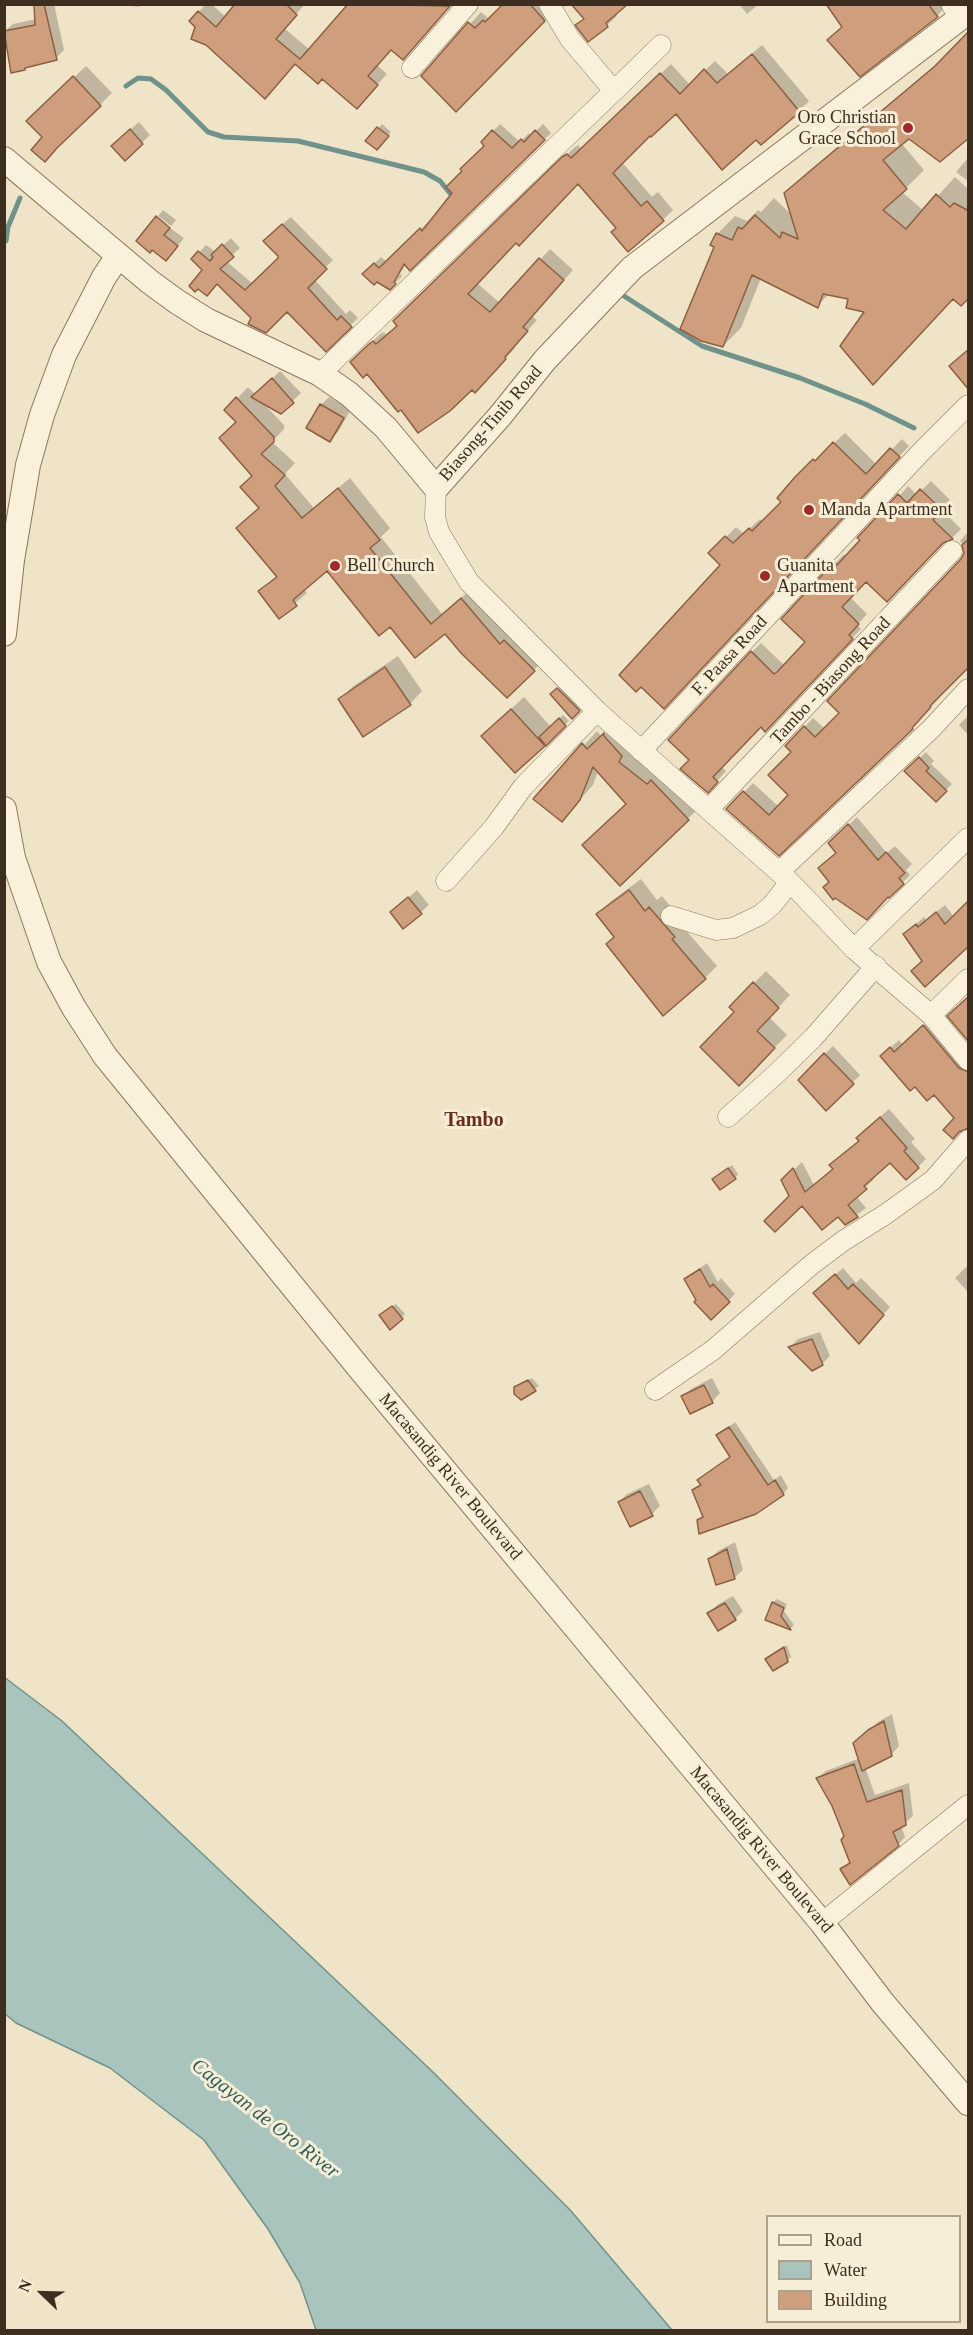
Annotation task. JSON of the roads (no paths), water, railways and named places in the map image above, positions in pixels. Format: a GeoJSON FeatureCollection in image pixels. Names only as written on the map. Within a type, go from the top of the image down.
{"type":"FeatureCollection","features":[{"type":"Feature","properties":{"kind":"street"},"geometry":{"type":"LineString","coordinates":[[412,68],[468,4]]}},
{"type":"Feature","properties":{"kind":"street"},"geometry":{"type":"LineString","coordinates":[[549,4],[574,45],[614,91]]}},
{"type":"Feature","properties":{"kind":"street","name":"Biasong-Tinib Road"},"geometry":{"type":"LineString","coordinates":[[4,159],[150,282],[206,320],[320,375],[370,411],[436,488],[500,416],[545,360],[632,268],[964,10]]}},
{"type":"Feature","properties":{"kind":"street"},"geometry":{"type":"LineString","coordinates":[[320,375],[661,45]]}},
{"type":"Feature","properties":{"kind":"street"},"geometry":{"type":"LineString","coordinates":[[4,634],[12,560],[33,445],[64,355],[104,277],[118,256]]}},
{"type":"Feature","properties":{"kind":"street","name":"F. Paasa Road"},"geometry":{"type":"LineString","coordinates":[[641,751],[922,451],[969,405]]}},
{"type":"Feature","properties":{"kind":"street"},"geometry":{"type":"LineString","coordinates":[[436,488],[435,517],[439,532],[469,582],[597,711],[784,877],[854,949],[931,1014],[969,1060]]}},
{"type":"Feature","properties":{"kind":"street","name":"Tambo - Biasong Road"},"geometry":{"type":"LineString","coordinates":[[709,809],[952,551]]}},
{"type":"Feature","properties":{"kind":"street"},"geometry":{"type":"LineString","coordinates":[[671,916],[716,930],[733,928],[760,915],[772,905],[784,877],[969,689]]}},
{"type":"Feature","properties":{"kind":"street"},"geometry":{"type":"LineString","coordinates":[[446,881],[494,827],[523,788],[597,711]]}},
{"type":"Feature","properties":{"kind":"street","name":"Macasandig River Boulevard"},"geometry":{"type":"LineString","coordinates":[[4,809],[13,858],[50,962],[74,1008],[105,1056],[360,1369],[822,1923],[883,2003],[969,2103]]}},
{"type":"Feature","properties":{"kind":"street"},"geometry":{"type":"LineString","coordinates":[[854,949],[969,838]]}},
{"type":"Feature","properties":{"kind":"street"},"geometry":{"type":"LineString","coordinates":[[728,1117],[813,1038],[876,966]]}},
{"type":"Feature","properties":{"kind":"street"},"geometry":{"type":"LineString","coordinates":[[931,1014],[969,979]]}},
{"type":"Feature","properties":{"kind":"street"},"geometry":{"type":"LineString","coordinates":[[655,1390],[712,1350],[843,1240],[886,1214],[933,1180],[969,1140]]}},
{"type":"Feature","properties":{"kind":"street"},"geometry":{"type":"LineString","coordinates":[[822,1923],[969,1805]]}},
{"type":"Feature","properties":{"kind":"water","name":"Cagayan de Oro River"},"geometry":{"type":"Polygon","coordinates":[[[4,1677],[62,1721],[434,2073],[571,2211],[672,2330],[316,2330],[300,2283],[268,2229],[204,2140],[110,2068],[16,2023],[5,2014],[4,1677]]]}},
{"type":"Feature","properties":{"kind":"waterway"},"geometry":{"type":"LineString","coordinates":[[126,86],[138,78],[151,79],[166,90],[208,132],[224,137],[298,141],[424,172],[440,181],[454,198]]}},
{"type":"Feature","properties":{"kind":"waterway"},"geometry":{"type":"LineString","coordinates":[[6,241],[8,227],[20,198]]}},
{"type":"Feature","properties":{"kind":"waterway"},"geometry":{"type":"LineString","coordinates":[[624,296],[702,346],[800,378],[865,404],[914,428]]}},
{"type":"Feature","properties":{"kind":"place","name":"Oro Christian Grace School"},"geometry":{"type":"Point","coordinates":[908,128]}},
{"type":"Feature","properties":{"kind":"place","name":"Manda Apartment"},"geometry":{"type":"Point","coordinates":[809,510]}},
{"type":"Feature","properties":{"kind":"place","name":"Bell Church"},"geometry":{"type":"Point","coordinates":[335,566]}},
{"type":"Feature","properties":{"kind":"place","name":"Guanita Apartment"},"geometry":{"type":"Point","coordinates":[765,576]}},
{"type":"Feature","properties":{"kind":"district","name":"Tambo"},"geometry":{"type":"Point","coordinates":[474,1121]}}]}
